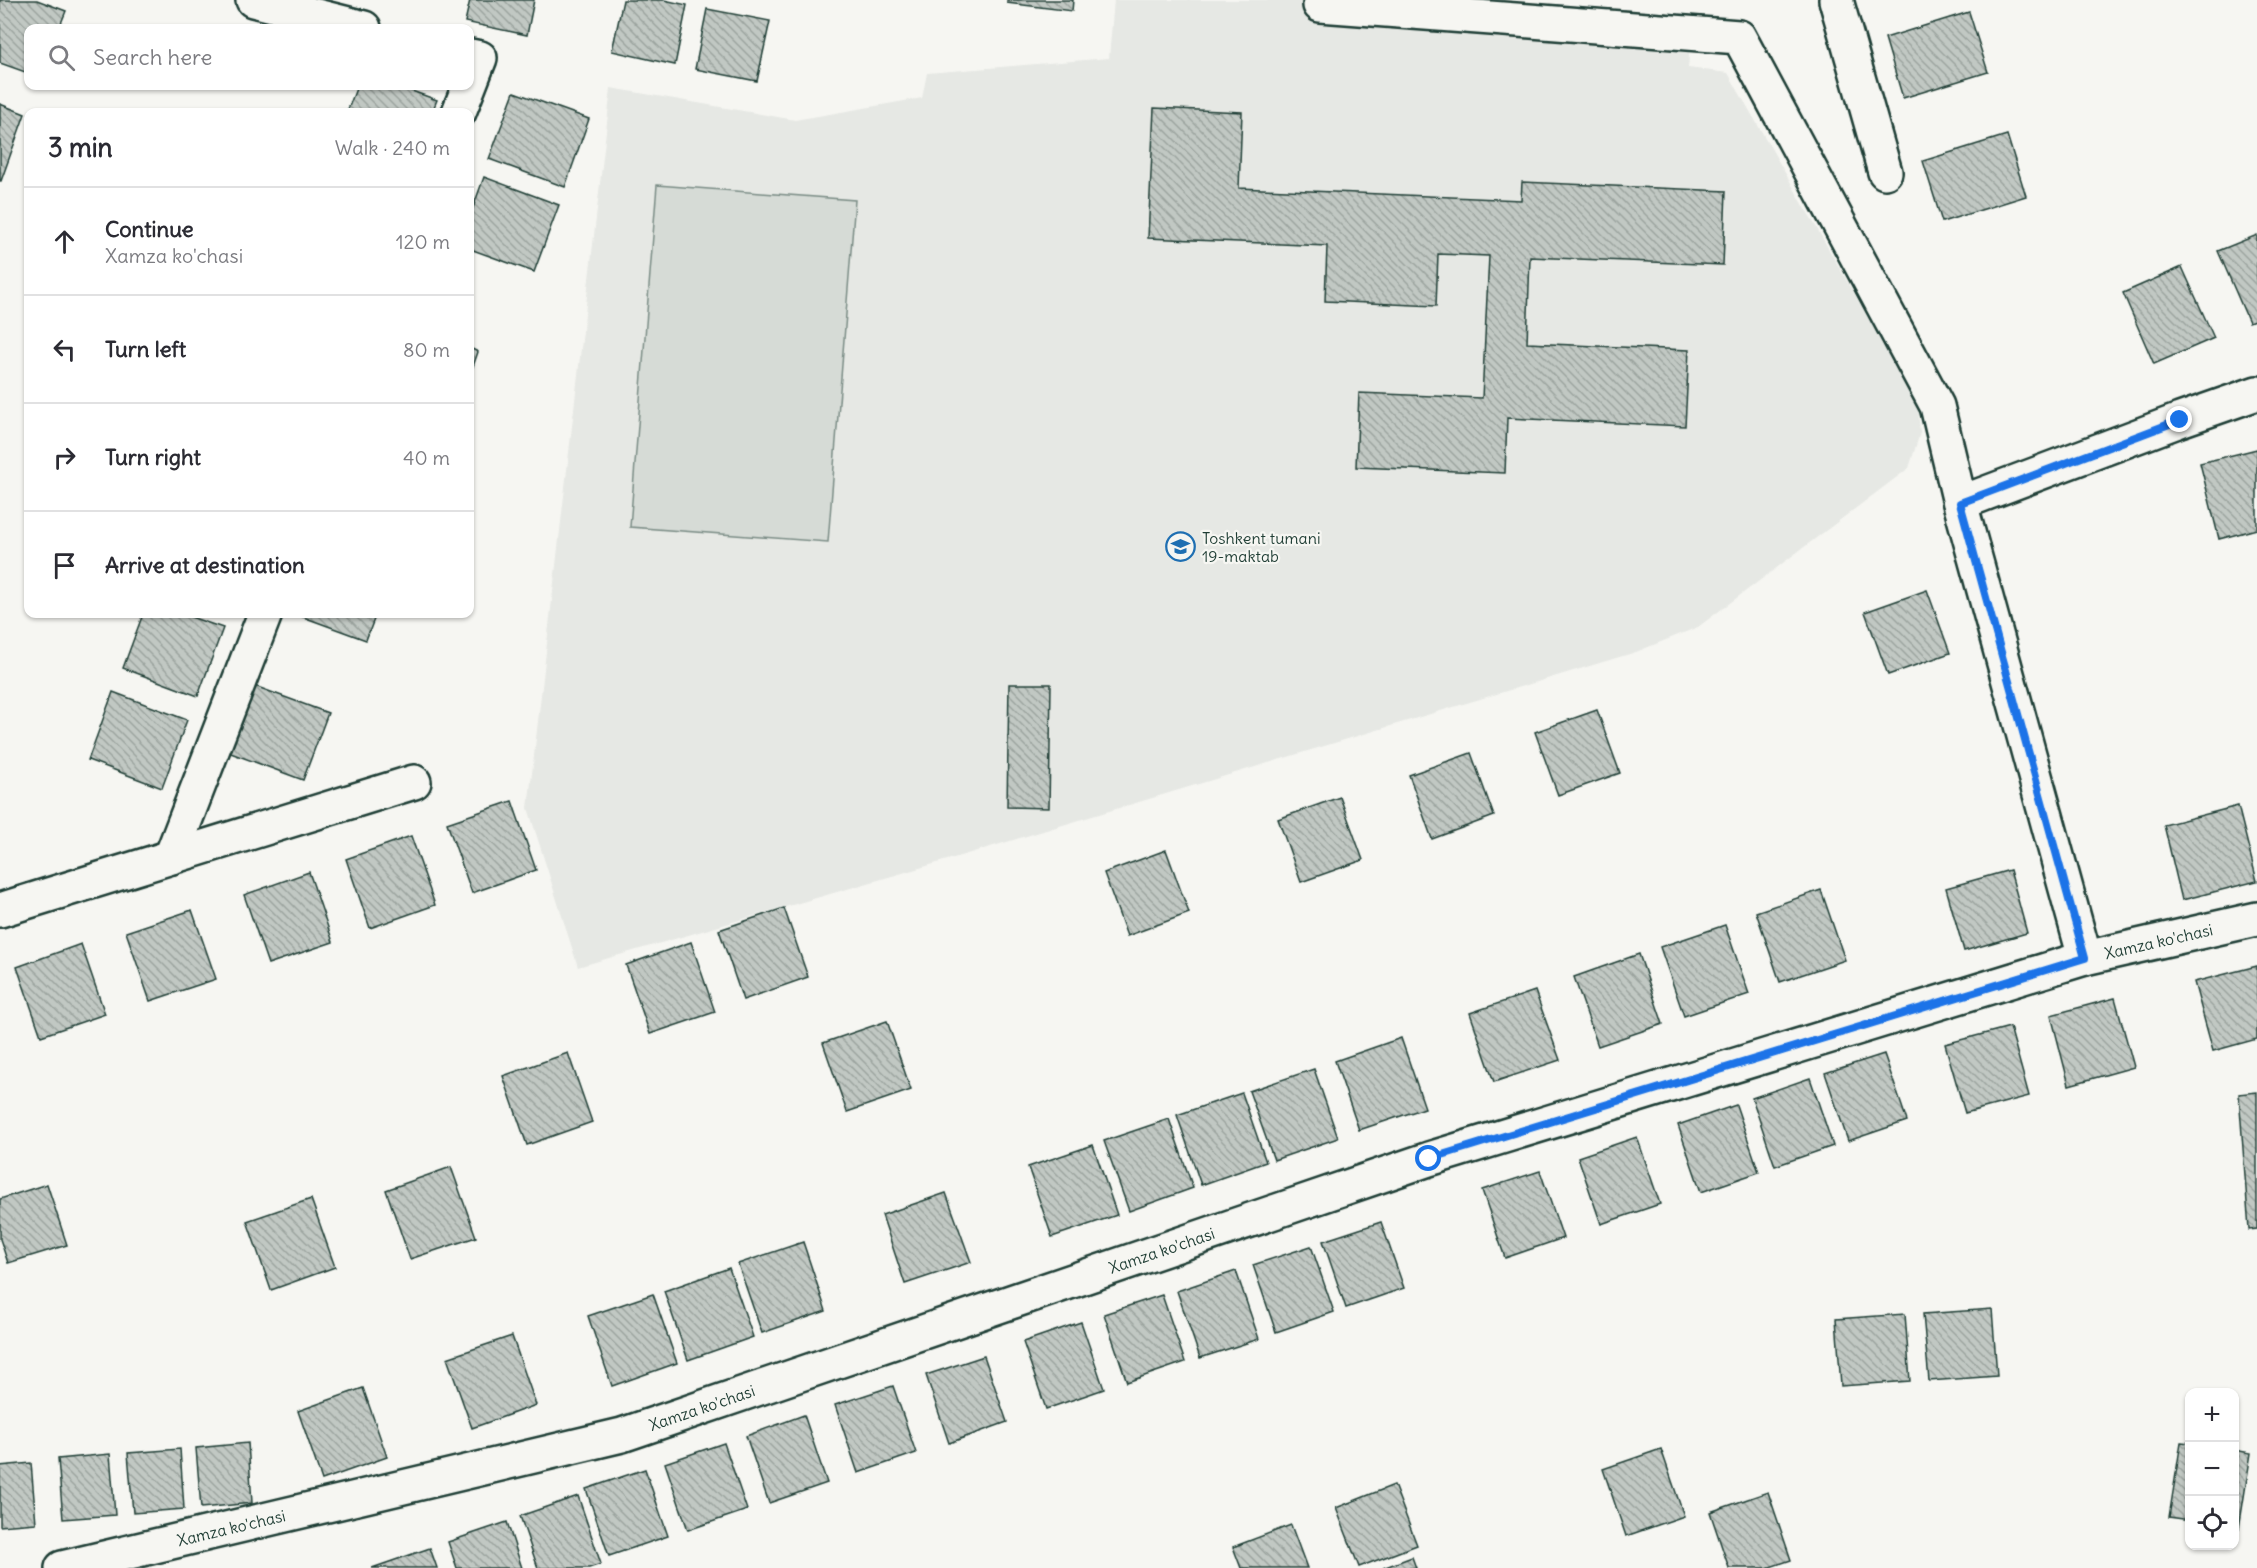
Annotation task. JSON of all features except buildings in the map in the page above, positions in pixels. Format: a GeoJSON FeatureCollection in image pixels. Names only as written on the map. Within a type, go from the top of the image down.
{"type":"FeatureCollection","features":[{"type":"Feature","properties":{"kind":"street"},"geometry":{"type":"LineString","coordinates":[[253,0],[348,24]]}},
{"type":"Feature","properties":{"kind":"street"},"geometry":{"type":"LineString","coordinates":[[1836,0],[1885,172]]}},
{"type":"Feature","properties":{"kind":"street"},"geometry":{"type":"LineString","coordinates":[[1320,5],[1739,37],[1937,406],[1960,503],[2085,958]]}},
{"type":"Feature","properties":{"kind":"street"},"geometry":{"type":"LineString","coordinates":[[474,57],[480,58],[474,73]]}},
{"type":"Feature","properties":{"kind":"street"},"geometry":{"type":"LineString","coordinates":[[461,108],[468,90]]}},
{"type":"Feature","properties":{"kind":"street"},"geometry":{"type":"LineString","coordinates":[[1960,503],[2257,393]]}},
{"type":"Feature","properties":{"kind":"street"},"geometry":{"type":"LineString","coordinates":[[171,857],[263,618]]}},
{"type":"Feature","properties":{"kind":"street"},"geometry":{"type":"LineString","coordinates":[[0,910],[414,782]]}},
{"type":"Feature","properties":{"kind":"street","name":"Xamza ko'chasi"},"geometry":{"type":"LineString","coordinates":[[62,1568],[622,1435],[1429,1159],[2085,958],[2257,919]]}},
{"type":"Feature","properties":{"kind":"shaded area","name":"Toshkent tumani 19-maktab"},"geometry":{"type":"Polygon","coordinates":[[[1114,0],[1488,0],[1692,21],[1688,68],[1728,73],[1918,405],[1920,433],[1909,468],[1698,627],[1636,652],[937,863],[578,967],[528,808],[611,88],[795,120],[922,98],[927,73],[1109,58],[1114,0]]]}},
{"type":"Feature","properties":{"kind":"shaded area"},"geometry":{"type":"Polygon","coordinates":[[[657,185],[855,200],[828,542],[630,527],[657,185]]]}},
{"type":"Feature","properties":{"kind":"place","name":"Toshkent tumani 19-maktab"},"geometry":{"type":"Point","coordinates":[1181,547]}},
{"type":"Feature","properties":{"kind":"route"},"geometry":{"type":"LineString","coordinates":[[1429,1159],[2085,958],[1960,503],[2180,420]]}}]}
